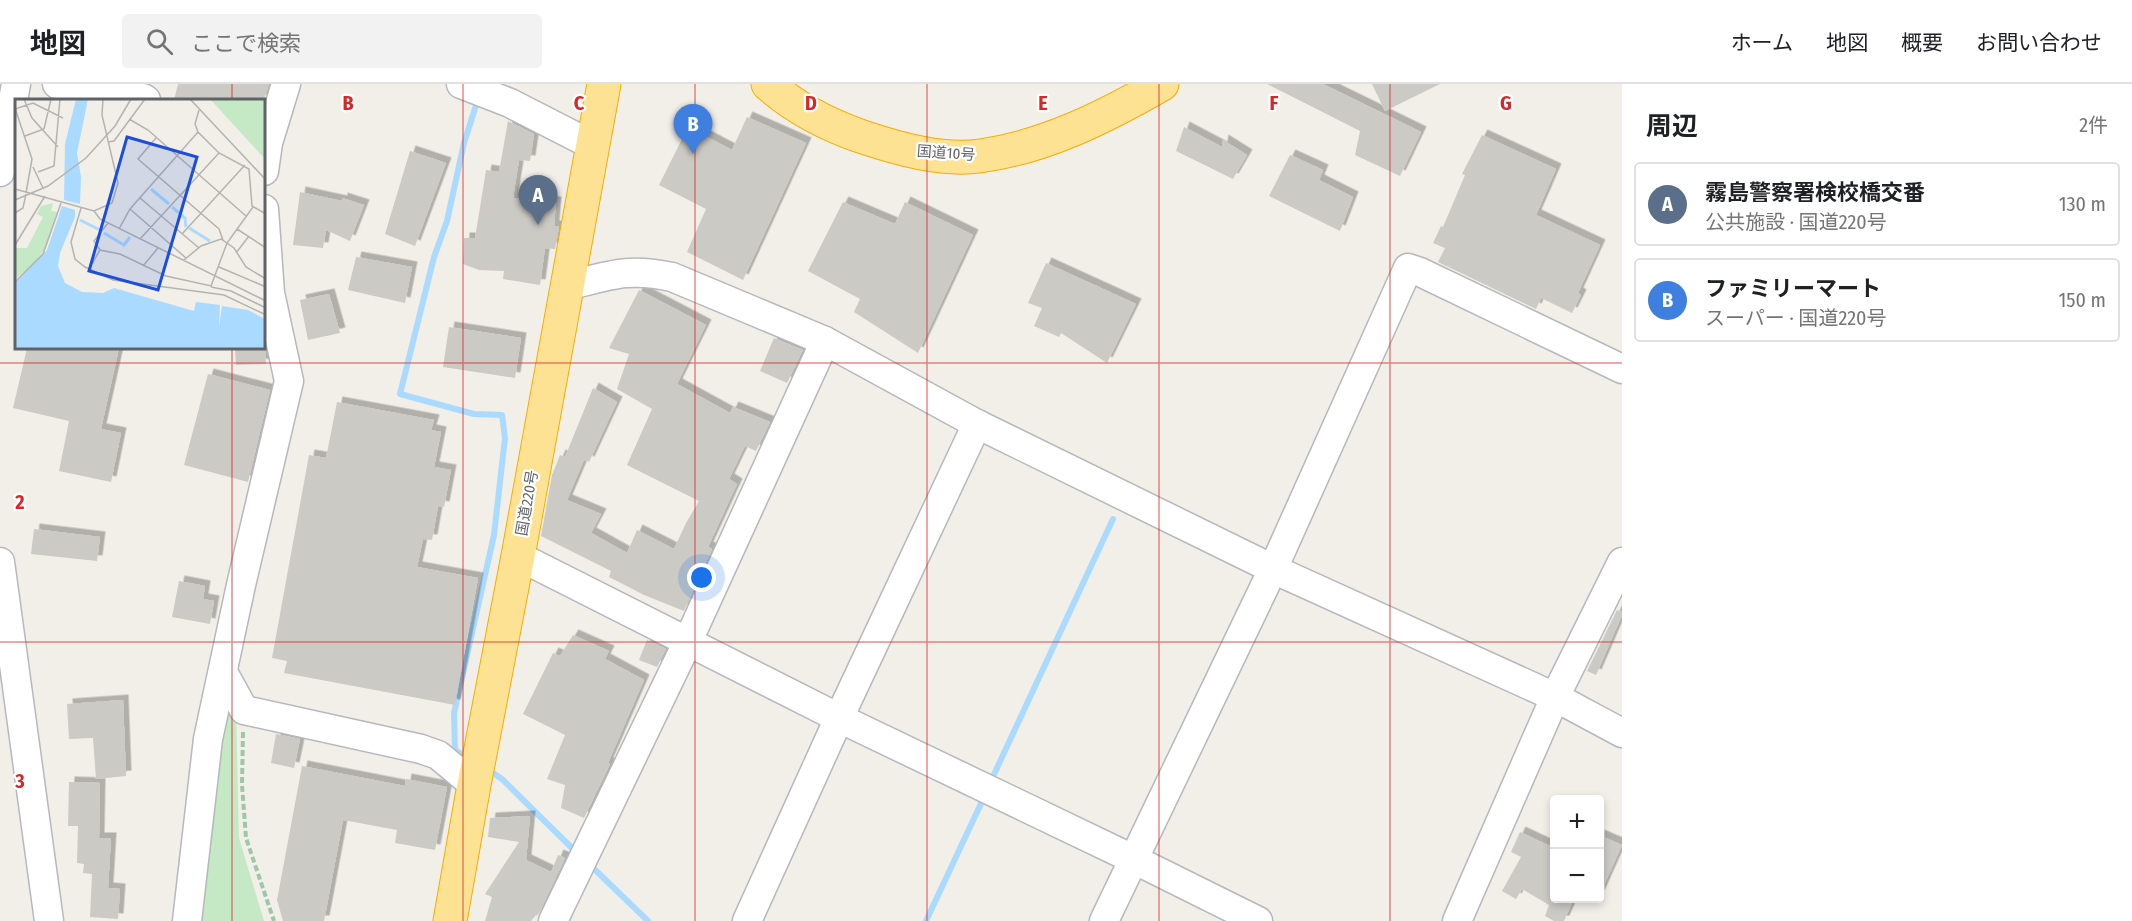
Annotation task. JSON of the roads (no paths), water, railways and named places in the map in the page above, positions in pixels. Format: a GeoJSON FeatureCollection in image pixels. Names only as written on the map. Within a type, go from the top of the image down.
{"type":"FeatureCollection","features":[{"type":"Feature","properties":{"kind":"highway","name":"国道220号"},"geometry":{"type":"LineString","coordinates":[[450,921],[604,84]]}},
{"type":"Feature","properties":{"kind":"highway","name":"国道10号"},"geometry":{"type":"LineString","coordinates":[[768,84],[787,100],[834,127],[891,147],[938,155],[978,156],[1027,146],[1075,129],[1123,106],[1161,84]]}},
{"type":"Feature","properties":{"kind":"street"},"geometry":{"type":"LineString","coordinates":[[0,172],[16,84]]}},
{"type":"Feature","properties":{"kind":"street"},"geometry":{"type":"LineString","coordinates":[[57,84],[144,99]]}},
{"type":"Feature","properties":{"kind":"street"},"geometry":{"type":"LineString","coordinates":[[266,152],[286,84]]}},
{"type":"Feature","properties":{"kind":"street"},"geometry":{"type":"LineString","coordinates":[[468,87],[510,103],[592,145]]}},
{"type":"Feature","properties":{"kind":"street"},"geometry":{"type":"LineString","coordinates":[[187,921],[208,739],[289,381],[270,292],[266,237]]}},
{"type":"Feature","properties":{"kind":"street"},"geometry":{"type":"LineString","coordinates":[[1104,921],[1273,569],[1408,268],[1622,369]]}},
{"type":"Feature","properties":{"kind":"street"},"geometry":{"type":"LineString","coordinates":[[567,286],[626,271],[649,272],[672,277],[825,341],[977,424],[1273,569],[1555,697],[1622,733]]}},
{"type":"Feature","properties":{"kind":"street"},"geometry":{"type":"LineString","coordinates":[[553,921],[688,641],[825,341]]}},
{"type":"Feature","properties":{"kind":"street"},"geometry":{"type":"LineString","coordinates":[[747,921],[977,424]]}},
{"type":"Feature","properties":{"kind":"street"},"geometry":{"type":"LineString","coordinates":[[518,556],[839,718],[1258,921]]}},
{"type":"Feature","properties":{"kind":"street"},"geometry":{"type":"LineString","coordinates":[[0,562],[49,921]]}},
{"type":"Feature","properties":{"kind":"street"},"geometry":{"type":"LineString","coordinates":[[1457,921],[1555,697],[1622,562]]}},
{"type":"Feature","properties":{"kind":"street"},"geometry":{"type":"LineString","coordinates":[[223,672],[244,710],[420,749],[438,755],[474,785]]}},
{"type":"Feature","properties":{"kind":"waterway"},"geometry":{"type":"LineString","coordinates":[[468,758],[455,750],[454,713],[494,535],[505,438],[502,415],[474,414],[400,394],[434,257],[447,221],[464,143],[478,99]]}},
{"type":"Feature","properties":{"kind":"waterway"},"geometry":{"type":"LineString","coordinates":[[990,783],[1113,519]]}},
{"type":"Feature","properties":{"kind":"waterway"},"geometry":{"type":"LineString","coordinates":[[487,769],[502,779],[576,852]]}},
{"type":"Feature","properties":{"kind":"waterway"},"geometry":{"type":"LineString","coordinates":[[926,921],[985,795]]}},
{"type":"Feature","properties":{"kind":"waterway"},"geometry":{"type":"LineString","coordinates":[[588,863],[648,921]]}},
{"type":"Feature","properties":{"kind":"place","name":"ファミリーマート"},"geometry":{"type":"Point","coordinates":[693,154]}},
{"type":"Feature","properties":{"kind":"place","name":"霧島警察署検校橋交番"},"geometry":{"type":"Point","coordinates":[538,225]}}]}
